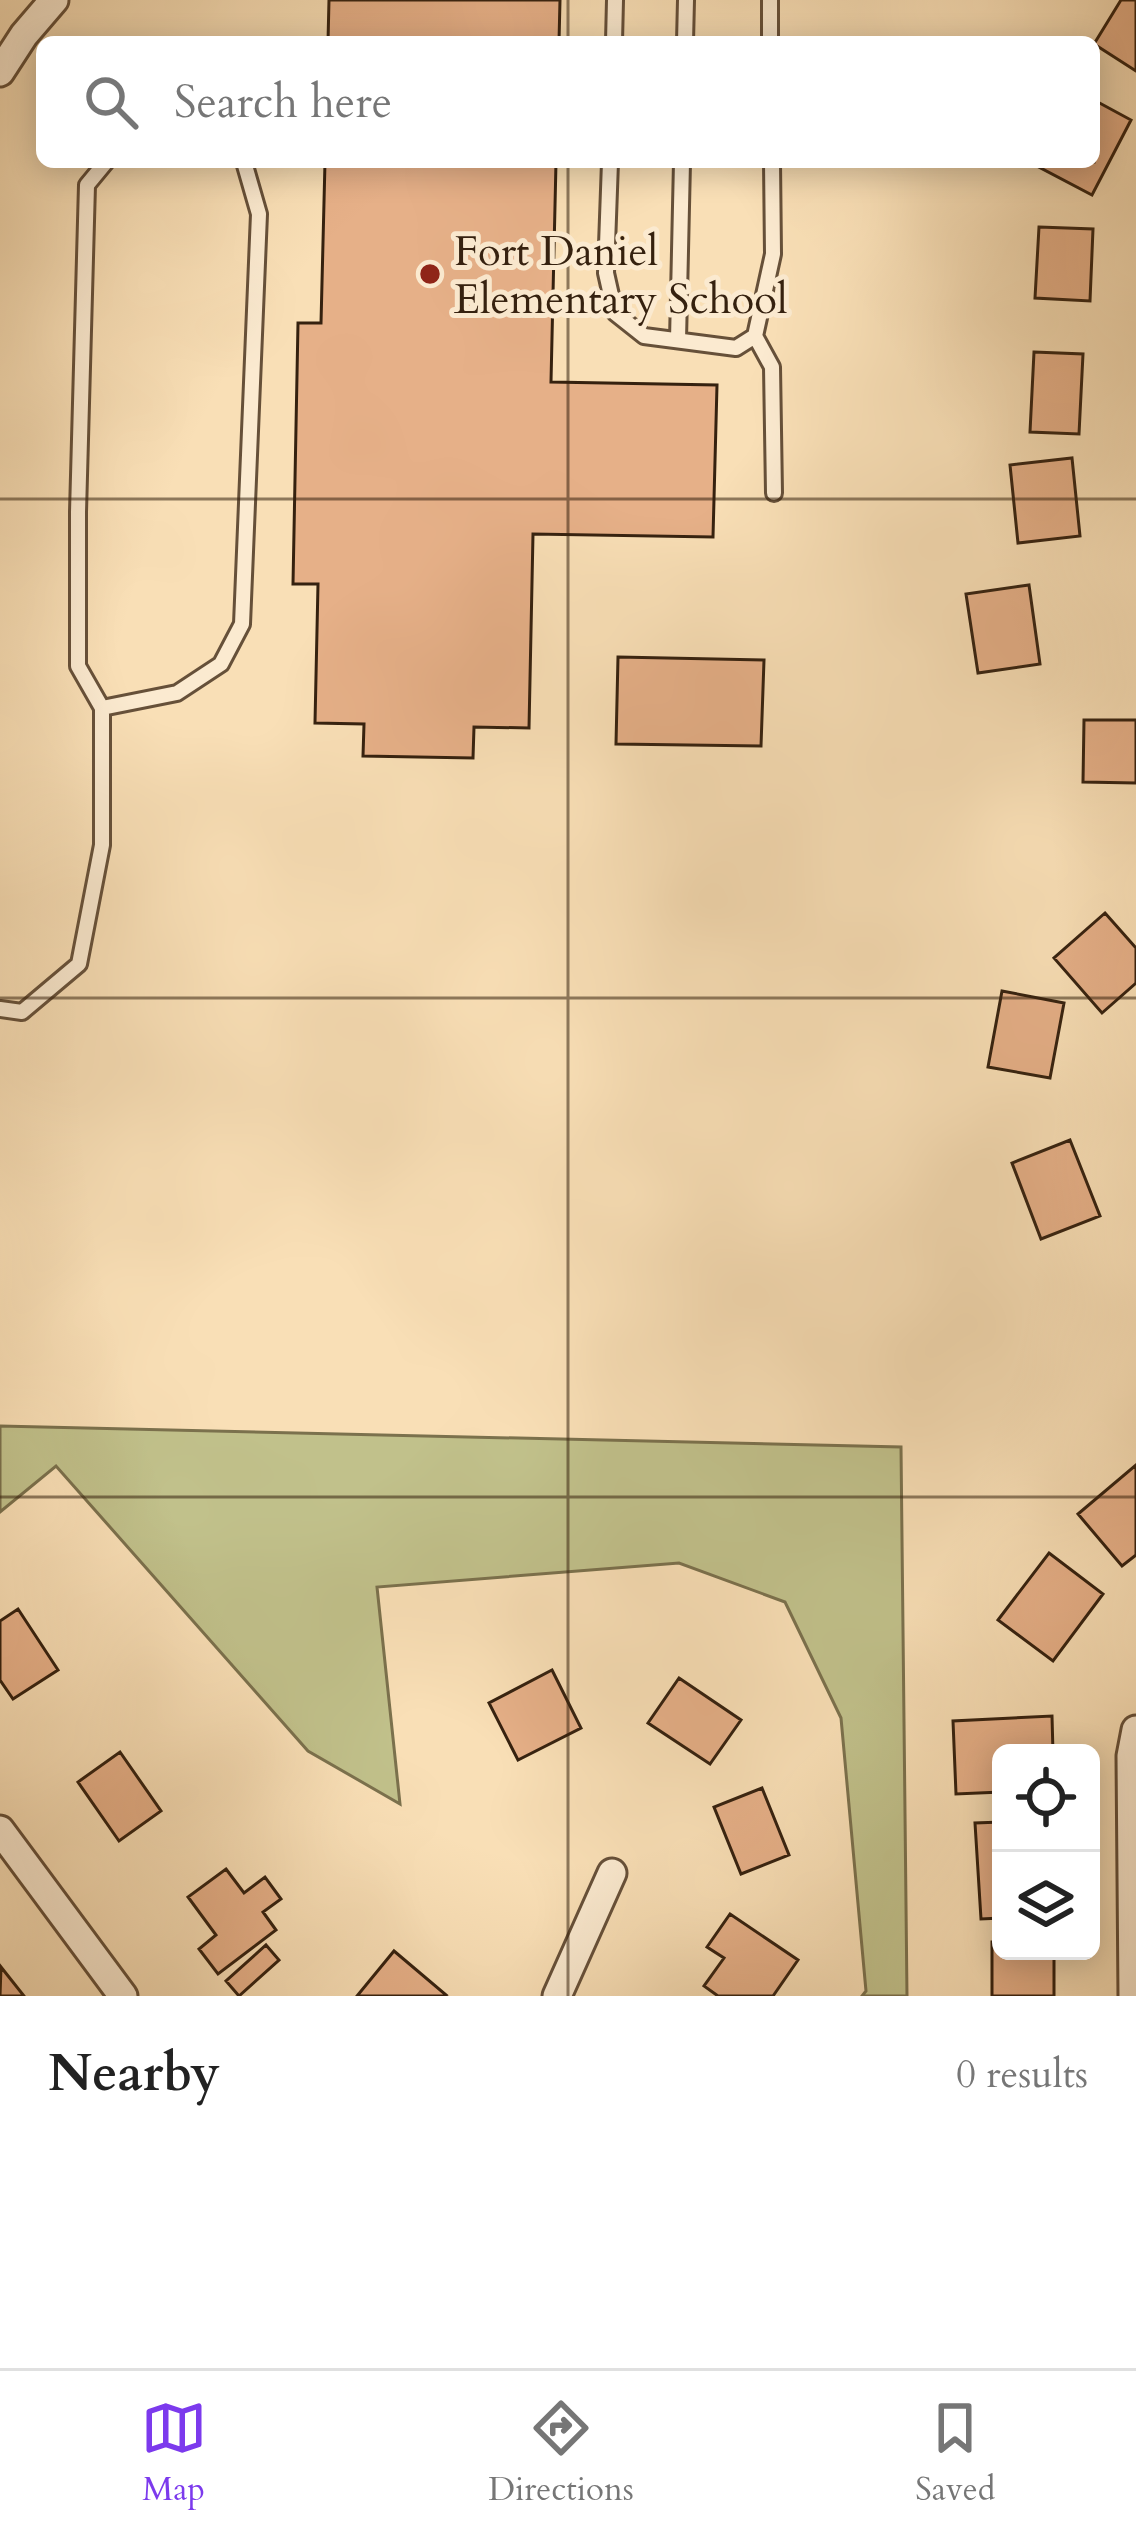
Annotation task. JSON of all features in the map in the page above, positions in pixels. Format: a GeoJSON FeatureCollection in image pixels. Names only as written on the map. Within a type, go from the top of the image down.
{"type":"FeatureCollection","features":[{"type":"Feature","properties":{"kind":"street"},"geometry":{"type":"LineString","coordinates":[[0,72],[54,0]]}},
{"type":"Feature","properties":{"kind":"street"},"geometry":{"type":"LineString","coordinates":[[1133,1996],[1131,1756],[1136,1730]]}},
{"type":"Feature","properties":{"kind":"street"},"geometry":{"type":"LineString","coordinates":[[0,1830],[123,1996]]}},
{"type":"Feature","properties":{"kind":"street"},"geometry":{"type":"LineString","coordinates":[[557,1996],[612,1873]]}},
{"type":"Feature","properties":{"kind":"lane"},"geometry":{"type":"LineString","coordinates":[[614,36],[616,0]]}},
{"type":"Feature","properties":{"kind":"lane"},"geometry":{"type":"LineString","coordinates":[[685,36],[686,0]]}},
{"type":"Feature","properties":{"kind":"lane"},"geometry":{"type":"LineString","coordinates":[[770,0],[770,36]]}},
{"type":"Feature","properties":{"kind":"lane"},"geometry":{"type":"LineString","coordinates":[[0,1009],[22,1012],[79,964],[102,845],[102,708],[78,666],[87,185],[101,168]]}},
{"type":"Feature","properties":{"kind":"lane"},"geometry":{"type":"LineString","coordinates":[[102,708],[177,693],[221,664],[242,624],[259,214],[246,168]]}},
{"type":"Feature","properties":{"kind":"lane"},"geometry":{"type":"LineString","coordinates":[[610,168],[605,273],[615,314],[644,335],[736,347],[755,336]]}},
{"type":"Feature","properties":{"kind":"lane"},"geometry":{"type":"LineString","coordinates":[[678,340],[682,168]]}},
{"type":"Feature","properties":{"kind":"lane"},"geometry":{"type":"LineString","coordinates":[[772,168],[772,254],[755,336],[772,367],[774,493]]}},
{"type":"Feature","properties":{"kind":"green space"},"geometry":{"type":"Polygon","coordinates":[[[0,1426],[901,1447],[907,1996],[862,1996],[866,1991],[841,1718],[785,1602],[679,1563],[377,1587],[400,1804],[308,1751],[56,1466],[0,1512],[0,1426]]]}},
{"type":"Feature","properties":{"kind":"building"},"geometry":{"type":"Polygon","coordinates":[[[329,0],[560,0],[559,36],[328,36],[329,0]]]}},
{"type":"Feature","properties":{"kind":"building"},"geometry":{"type":"Polygon","coordinates":[[[1121,0],[1136,0],[1136,71],[1100,48],[1099,36],[1121,0]]]}},
{"type":"Feature","properties":{"kind":"building"},"geometry":{"type":"Polygon","coordinates":[[[1100,103],[1131,120],[1092,195],[1041,168],[1100,168],[1100,103]]]}},
{"type":"Feature","properties":{"kind":"building"},"geometry":{"type":"Polygon","coordinates":[[[325,168],[556,168],[551,382],[717,385],[713,537],[533,534],[529,728],[474,727],[473,758],[363,756],[364,724],[315,723],[318,584],[293,584],[298,323],[321,323],[325,168]]]}},
{"type":"Feature","properties":{"kind":"building"},"geometry":{"type":"Polygon","coordinates":[[[1039,227],[1093,229],[1090,301],[1035,298],[1039,227]]]}},
{"type":"Feature","properties":{"kind":"building"},"geometry":{"type":"Polygon","coordinates":[[[1034,352],[1083,354],[1079,434],[1030,432],[1034,352]]]}},
{"type":"Feature","properties":{"kind":"building"},"geometry":{"type":"Polygon","coordinates":[[[1072,458],[1080,536],[1018,543],[1010,465],[1072,458]]]}},
{"type":"Feature","properties":{"kind":"building"},"geometry":{"type":"Polygon","coordinates":[[[1029,585],[1040,664],[978,673],[966,594],[1029,585]]]}},
{"type":"Feature","properties":{"kind":"building"},"geometry":{"type":"Polygon","coordinates":[[[618,657],[764,660],[761,746],[616,744],[618,657]]]}},
{"type":"Feature","properties":{"kind":"building"},"geometry":{"type":"Polygon","coordinates":[[[1084,720],[1136,720],[1136,783],[1083,782],[1084,720]]]}},
{"type":"Feature","properties":{"kind":"building"},"geometry":{"type":"Polygon","coordinates":[[[1105,913],[1136,948],[1136,983],[1102,1013],[1054,958],[1105,913]]]}},
{"type":"Feature","properties":{"kind":"building"},"geometry":{"type":"Polygon","coordinates":[[[1002,991],[1064,1003],[1050,1078],[988,1067],[1002,991]]]}},
{"type":"Feature","properties":{"kind":"building"},"geometry":{"type":"Polygon","coordinates":[[[1070,1140],[1100,1216],[1041,1239],[1012,1163],[1070,1140]]]}},
{"type":"Feature","properties":{"kind":"building"},"geometry":{"type":"Polygon","coordinates":[[[1136,1465],[1136,1555],[1122,1566],[1078,1514],[1136,1465]]]}},
{"type":"Feature","properties":{"kind":"building"},"geometry":{"type":"Polygon","coordinates":[[[1049,1553],[1103,1594],[1053,1661],[998,1620],[1049,1553]]]}},
{"type":"Feature","properties":{"kind":"building"},"geometry":{"type":"Polygon","coordinates":[[[18,1609],[58,1670],[13,1699],[0,1680],[0,1621],[18,1609]]]}},
{"type":"Feature","properties":{"kind":"building"},"geometry":{"type":"Polygon","coordinates":[[[552,1670],[581,1728],[518,1760],[489,1703],[552,1670]]]}},
{"type":"Feature","properties":{"kind":"building"},"geometry":{"type":"Polygon","coordinates":[[[679,1678],[741,1720],[710,1764],[648,1723],[679,1678]]]}},
{"type":"Feature","properties":{"kind":"building"},"geometry":{"type":"Polygon","coordinates":[[[1052,1716],[1053,1744],[992,1744],[992,1792],[956,1794],[953,1721],[1052,1716]]]}},
{"type":"Feature","properties":{"kind":"building"},"geometry":{"type":"Polygon","coordinates":[[[120,1752],[161,1811],[119,1841],[78,1782],[120,1752]]]}},
{"type":"Feature","properties":{"kind":"building"},"geometry":{"type":"Polygon","coordinates":[[[762,1788],[789,1855],[741,1874],[714,1807],[762,1788]]]}},
{"type":"Feature","properties":{"kind":"building"},"geometry":{"type":"Polygon","coordinates":[[[992,1822],[992,1918],[981,1919],[975,1823],[992,1822]]]}},
{"type":"Feature","properties":{"kind":"building"},"geometry":{"type":"Polygon","coordinates":[[[226,1869],[244,1893],[265,1877],[281,1899],[263,1912],[276,1930],[218,1974],[199,1949],[216,1935],[188,1897],[226,1869]]]}},
{"type":"Feature","properties":{"kind":"building"},"geometry":{"type":"Polygon","coordinates":[[[730,1914],[798,1960],[773,1996],[718,1996],[704,1986],[724,1958],[707,1947],[730,1914]]]}},
{"type":"Feature","properties":{"kind":"building"},"geometry":{"type":"Polygon","coordinates":[[[266,1945],[279,1960],[239,1996],[226,1981],[266,1945]]]}},
{"type":"Feature","properties":{"kind":"building"},"geometry":{"type":"Polygon","coordinates":[[[394,1951],[446,1995],[357,1996],[394,1951]]]}},
{"type":"Feature","properties":{"kind":"building"},"geometry":{"type":"Polygon","coordinates":[[[992,1960],[1054,1960],[1054,1996],[992,1996],[992,1960]]]}},
{"type":"Feature","properties":{"kind":"building"},"geometry":{"type":"Polygon","coordinates":[[[1,1967],[24,1996],[0,1996],[1,1967]]]}},
{"type":"Feature","properties":{"kind":"place","name":"Fort Daniel Elementary School"},"geometry":{"type":"Point","coordinates":[430,274]}}]}
